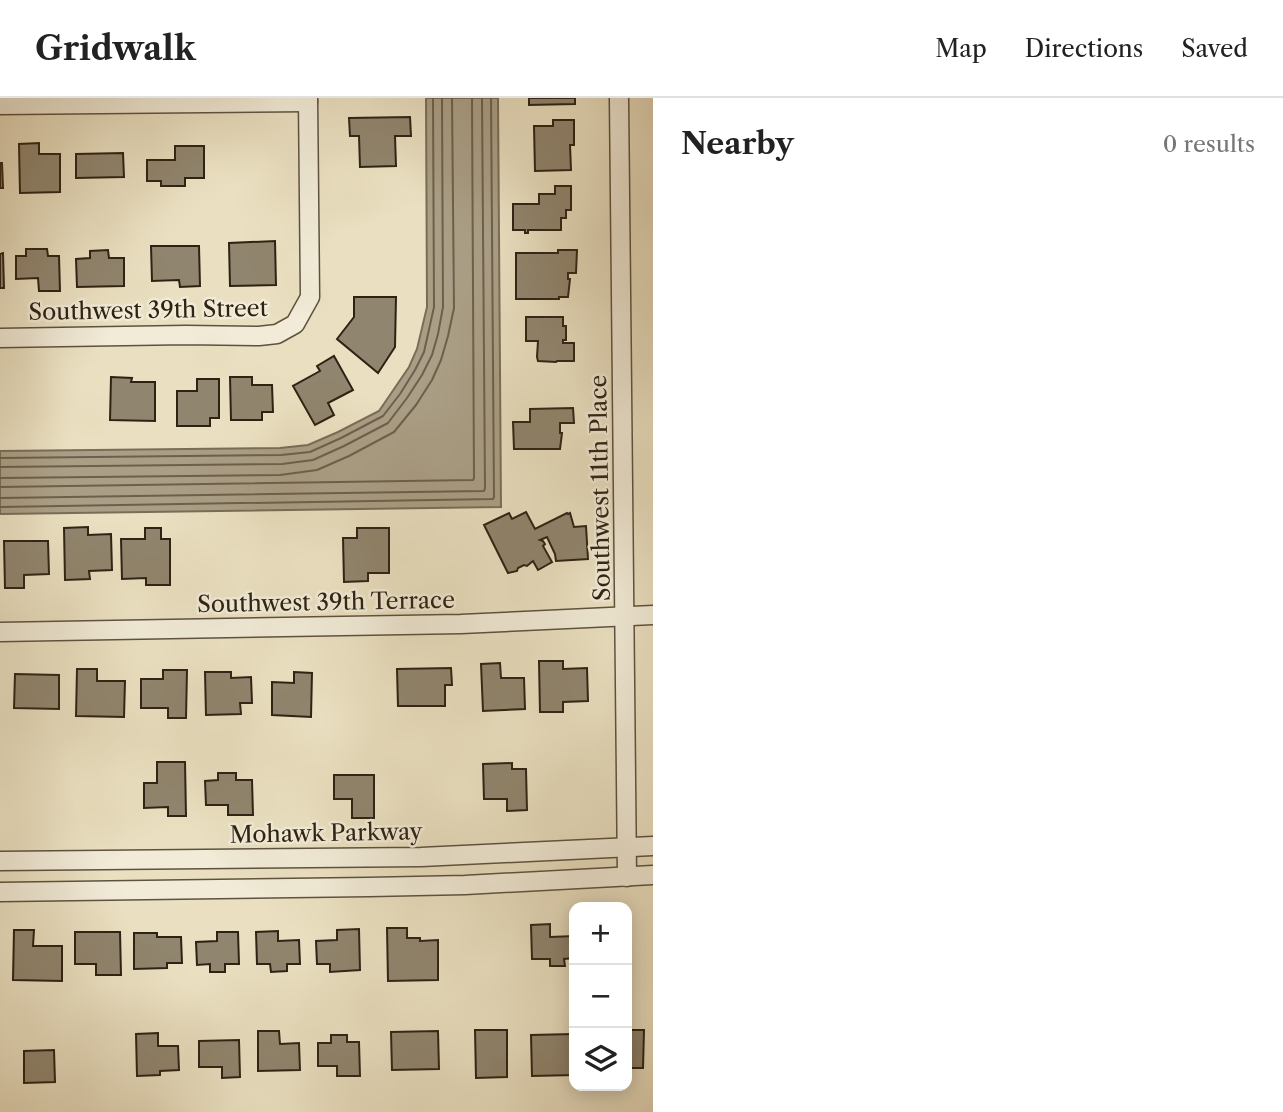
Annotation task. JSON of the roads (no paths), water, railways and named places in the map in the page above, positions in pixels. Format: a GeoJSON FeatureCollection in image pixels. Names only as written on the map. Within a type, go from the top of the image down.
{"type":"FeatureCollection","features":[{"type":"Feature","properties":{"kind":"street","name":"Southwest 11th Place"},"geometry":{"type":"LineString","coordinates":[[620,98],[628,877]]}},
{"type":"Feature","properties":{"kind":"street"},"geometry":{"type":"LineString","coordinates":[[0,105],[308,100]]}},
{"type":"Feature","properties":{"kind":"street","name":"Southwest 39th Street"},"geometry":{"type":"LineString","coordinates":[[0,338],[260,335],[277,334],[295,324],[310,296],[308,100]]}},
{"type":"Feature","properties":{"kind":"street","name":"Southwest 39th Terrace"},"geometry":{"type":"LineString","coordinates":[[0,632],[461,624],[653,615]]}},
{"type":"Feature","properties":{"kind":"street","name":"Mohawk Parkway"},"geometry":{"type":"LineString","coordinates":[[0,861],[421,857],[653,846]]}},
{"type":"Feature","properties":{"kind":"street"},"geometry":{"type":"LineString","coordinates":[[0,891],[465,885],[653,875]]}},
{"type":"Feature","properties":{"kind":"water"},"geometry":{"type":"Polygon","coordinates":[[[426,98],[498,98],[501,507],[0,514],[0,451],[280,448],[308,445],[379,411],[409,367],[417,349],[427,307],[426,98]]]}}]}
